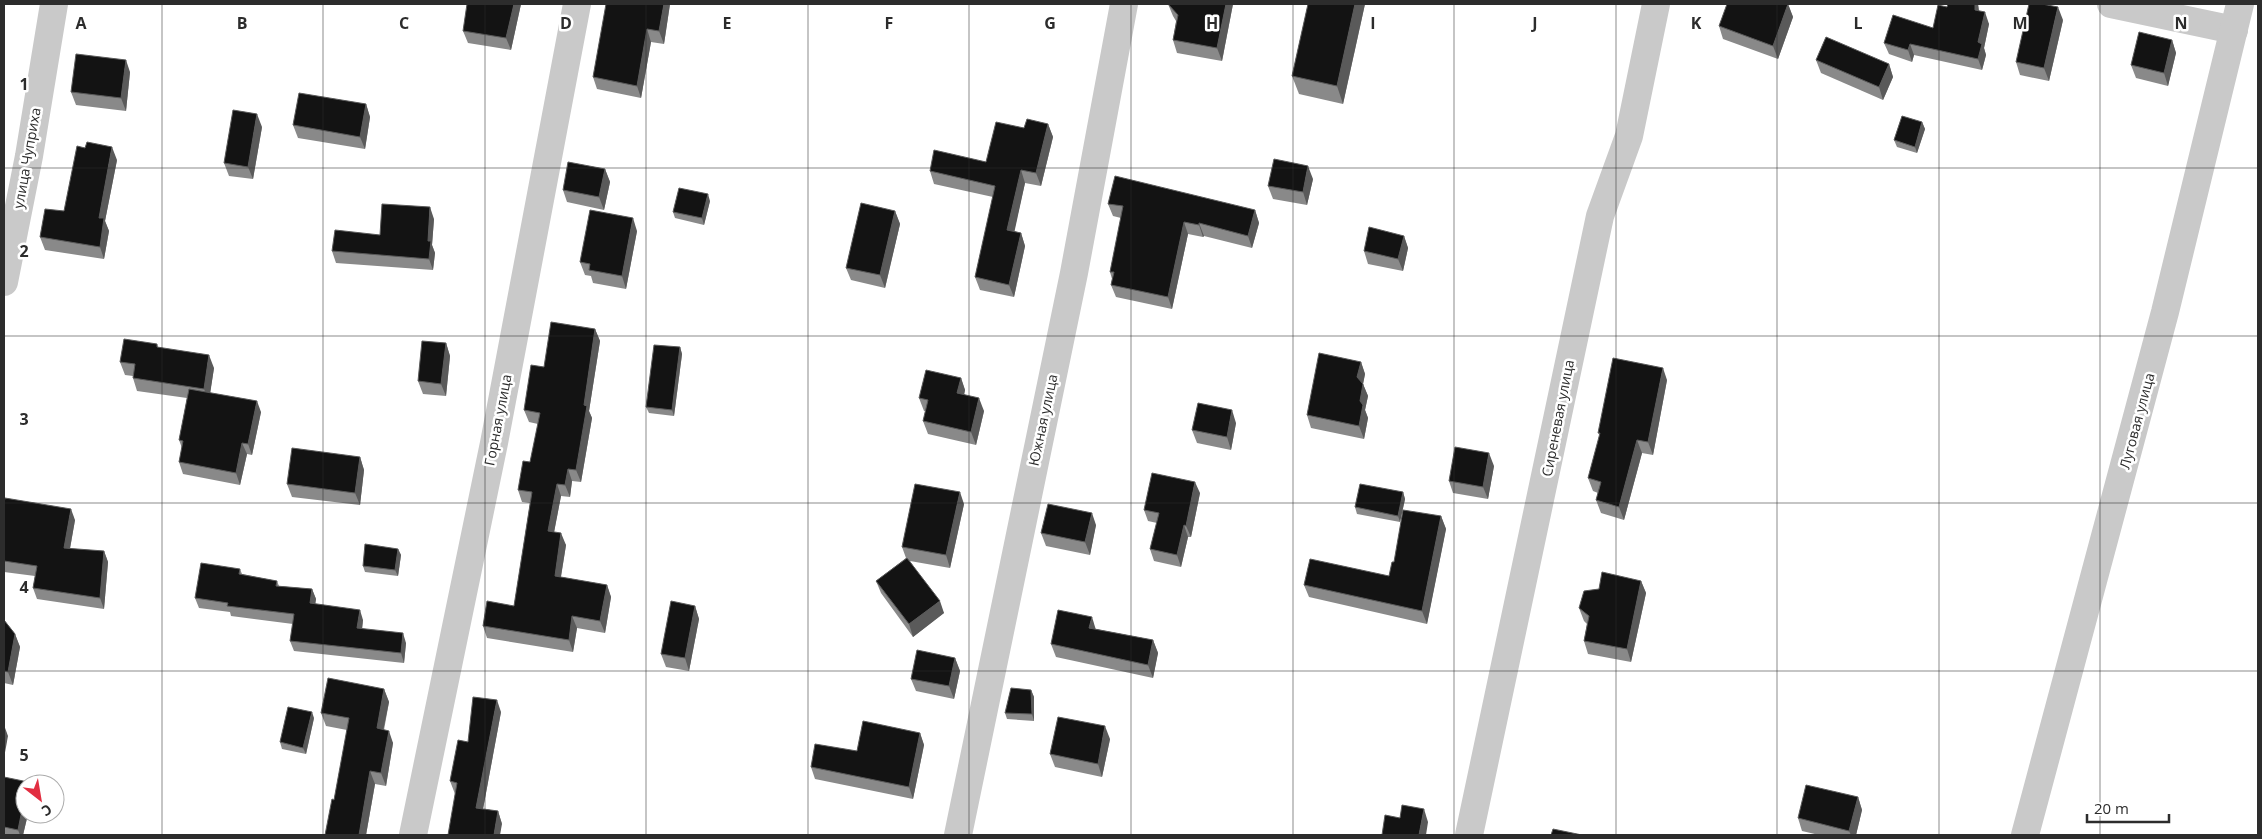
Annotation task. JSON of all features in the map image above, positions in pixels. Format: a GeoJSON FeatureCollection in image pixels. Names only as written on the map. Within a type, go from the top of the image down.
{"type":"FeatureCollection","features":[{"type":"Feature","properties":{"kind":"street","name":"улица Чуприха"},"geometry":{"type":"LineString","coordinates":[[4,282],[54,4]]}},
{"type":"Feature","properties":{"kind":"street","name":"Горная улица"},"geometry":{"type":"LineString","coordinates":[[413,835],[494,443],[577,4]]}},
{"type":"Feature","properties":{"kind":"street","name":"Южная улица"},"geometry":{"type":"LineString","coordinates":[[958,835],[1074,273],[1124,4]]}},
{"type":"Feature","properties":{"kind":"street","name":"Сиреневая улица"},"geometry":{"type":"LineString","coordinates":[[1469,835],[1600,216],[1629,136],[1656,4]]}},
{"type":"Feature","properties":{"kind":"street"},"geometry":{"type":"LineString","coordinates":[[2111,4],[2234,30]]}},
{"type":"Feature","properties":{"kind":"street","name":"Луговая улица"},"geometry":{"type":"LineString","coordinates":[[2025,835],[2160,331],[2240,4]]}},
{"type":"Feature","properties":{"kind":"building"},"geometry":{"type":"Polygon","coordinates":[[[467,4],[514,4],[506,38],[463,31],[467,4]]]}},
{"type":"Feature","properties":{"kind":"building"},"geometry":{"type":"Polygon","coordinates":[[[606,4],[664,4],[659,31],[647,29],[637,86],[593,77],[606,4]]]}},
{"type":"Feature","properties":{"kind":"building"},"geometry":{"type":"Polygon","coordinates":[[[1168,4],[1226,4],[1217,48],[1173,40],[1178,15],[1168,4]]]}},
{"type":"Feature","properties":{"kind":"building"},"geometry":{"type":"Polygon","coordinates":[[[1308,4],[1355,4],[1337,86],[1292,76],[1308,4]]]}},
{"type":"Feature","properties":{"kind":"building"},"geometry":{"type":"Polygon","coordinates":[[[1727,4],[1788,4],[1773,46],[1719,26],[1727,4]]]}},
{"type":"Feature","properties":{"kind":"building"},"geometry":{"type":"Polygon","coordinates":[[[1948,4],[1975,4],[1975,10],[1985,12],[1978,42],[1982,44],[1978,59],[1910,44],[1908,50],[1884,43],[1893,15],[1933,28],[1938,5],[1947,7],[1948,4]]]}},
{"type":"Feature","properties":{"kind":"building"},"geometry":{"type":"Polygon","coordinates":[[[2029,4],[2058,7],[2044,68],[2016,62],[2029,4]]]}},
{"type":"Feature","properties":{"kind":"building"},"geometry":{"type":"Polygon","coordinates":[[[2139,32],[2172,40],[2164,73],[2131,65],[2139,32]]]}},
{"type":"Feature","properties":{"kind":"building"},"geometry":{"type":"Polygon","coordinates":[[[1826,37],[1889,64],[1879,87],[1816,60],[1826,37]]]}},
{"type":"Feature","properties":{"kind":"building"},"geometry":{"type":"Polygon","coordinates":[[[76,54],[126,60],[121,98],[71,92],[76,54]]]}},
{"type":"Feature","properties":{"kind":"building"},"geometry":{"type":"Polygon","coordinates":[[[299,93],[366,104],[360,137],[293,125],[299,93]]]}},
{"type":"Feature","properties":{"kind":"building"},"geometry":{"type":"Polygon","coordinates":[[[233,110],[257,114],[248,167],[224,163],[233,110]]]}},
{"type":"Feature","properties":{"kind":"building"},"geometry":{"type":"Polygon","coordinates":[[[1902,116],[1922,122],[1915,147],[1894,140],[1902,116]]]}},
{"type":"Feature","properties":{"kind":"building"},"geometry":{"type":"Polygon","coordinates":[[[1027,119],[1048,124],[1036,173],[1021,170],[1007,230],[1021,233],[1009,285],[975,277],[995,186],[930,171],[934,150],[986,162],[996,122],[1024,128],[1027,119]]]}},
{"type":"Feature","properties":{"kind":"building"},"geometry":{"type":"Polygon","coordinates":[[[87,142],[112,147],[99,218],[104,218],[100,247],[40,237],[45,209],[64,211],[77,146],[85,148],[87,142]]]}},
{"type":"Feature","properties":{"kind":"building"},"geometry":{"type":"Polygon","coordinates":[[[1274,159],[1308,166],[1303,192],[1268,186],[1274,159]]]}},
{"type":"Feature","properties":{"kind":"building"},"geometry":{"type":"Polygon","coordinates":[[[568,162],[605,169],[599,197],[563,190],[568,162]]]}},
{"type":"Feature","properties":{"kind":"building"},"geometry":{"type":"Polygon","coordinates":[[[1115,176],[1255,210],[1248,236],[1199,223],[1199,225],[1184,222],[1168,297],[1111,285],[1114,272],[1110,272],[1123,206],[1108,204],[1115,176]]]}},
{"type":"Feature","properties":{"kind":"building"},"geometry":{"type":"Polygon","coordinates":[[[679,188],[708,194],[702,218],[673,212],[679,188]]]}},
{"type":"Feature","properties":{"kind":"building"},"geometry":{"type":"Polygon","coordinates":[[[861,203],[895,211],[880,275],[846,268],[861,203]]]}},
{"type":"Feature","properties":{"kind":"building"},"geometry":{"type":"Polygon","coordinates":[[[382,204],[430,207],[428,241],[431,241],[429,259],[332,251],[335,230],[380,235],[382,204]]]}},
{"type":"Feature","properties":{"kind":"building"},"geometry":{"type":"Polygon","coordinates":[[[590,210],[633,218],[622,276],[589,270],[590,264],[580,262],[590,210]]]}},
{"type":"Feature","properties":{"kind":"building"},"geometry":{"type":"Polygon","coordinates":[[[1369,227],[1404,236],[1398,259],[1364,251],[1369,227]]]}},
{"type":"Feature","properties":{"kind":"building"},"geometry":{"type":"Polygon","coordinates":[[[551,322],[595,329],[584,405],[587,406],[576,470],[568,469],[565,485],[557,484],[548,531],[561,533],[555,576],[607,585],[600,621],[572,616],[569,640],[483,626],[487,601],[514,606],[532,492],[518,490],[523,461],[530,462],[540,413],[524,410],[531,365],[544,367],[551,322]]]}},
{"type":"Feature","properties":{"kind":"building"},"geometry":{"type":"Polygon","coordinates":[[[124,339],[157,344],[157,347],[209,355],[204,389],[133,378],[135,364],[120,362],[124,339]]]}},
{"type":"Feature","properties":{"kind":"building"},"geometry":{"type":"Polygon","coordinates":[[[422,341],[446,343],[441,384],[418,381],[422,341]]]}},
{"type":"Feature","properties":{"kind":"building"},"geometry":{"type":"Polygon","coordinates":[[[654,345],[680,347],[672,410],[646,407],[654,345]]]}},
{"type":"Feature","properties":{"kind":"building"},"geometry":{"type":"Polygon","coordinates":[[[1319,353],[1361,362],[1357,377],[1363,384],[1360,401],[1363,405],[1359,426],[1307,415],[1319,353]]]}},
{"type":"Feature","properties":{"kind":"building"},"geometry":{"type":"Polygon","coordinates":[[[1613,358],[1663,368],[1648,442],[1637,440],[1619,507],[1596,500],[1601,482],[1588,478],[1600,433],[1598,433],[1613,358]]]}},
{"type":"Feature","properties":{"kind":"building"},"geometry":{"type":"Polygon","coordinates":[[[926,370],[961,378],[957,393],[979,398],[971,432],[923,421],[928,400],[919,398],[926,370]]]}},
{"type":"Feature","properties":{"kind":"building"},"geometry":{"type":"Polygon","coordinates":[[[189,389],[257,401],[248,444],[242,443],[236,473],[179,462],[183,441],[179,440],[189,389]]]}},
{"type":"Feature","properties":{"kind":"building"},"geometry":{"type":"Polygon","coordinates":[[[1198,403],[1232,410],[1227,437],[1192,430],[1198,403]]]}},
{"type":"Feature","properties":{"kind":"building"},"geometry":{"type":"Polygon","coordinates":[[[1455,447],[1489,453],[1483,487],[1449,481],[1455,447]]]}},
{"type":"Feature","properties":{"kind":"building"},"geometry":{"type":"Polygon","coordinates":[[[292,448],[360,457],[355,493],[287,484],[292,448]]]}},
{"type":"Feature","properties":{"kind":"building"},"geometry":{"type":"Polygon","coordinates":[[[1152,473],[1195,482],[1186,526],[1184,525],[1177,555],[1150,549],[1159,513],[1144,510],[1152,473]]]}},
{"type":"Feature","properties":{"kind":"building"},"geometry":{"type":"Polygon","coordinates":[[[915,484],[960,492],[946,555],[902,547],[915,484]]]}},
{"type":"Feature","properties":{"kind":"building"},"geometry":{"type":"Polygon","coordinates":[[[1360,484],[1403,492],[1398,516],[1355,507],[1360,484]]]}},
{"type":"Feature","properties":{"kind":"building"},"geometry":{"type":"Polygon","coordinates":[[[5,498],[71,509],[64,548],[104,551],[100,598],[33,588],[37,566],[4,561],[5,498]]]}},
{"type":"Feature","properties":{"kind":"building"},"geometry":{"type":"Polygon","coordinates":[[[1048,504],[1092,513],[1085,542],[1041,533],[1048,504]]]}},
{"type":"Feature","properties":{"kind":"building"},"geometry":{"type":"Polygon","coordinates":[[[1403,510],[1441,516],[1422,611],[1304,585],[1310,559],[1389,576],[1392,562],[1394,562],[1403,510]]]}},
{"type":"Feature","properties":{"kind":"building"},"geometry":{"type":"Polygon","coordinates":[[[365,544],[398,549],[395,570],[363,566],[365,544]]]}},
{"type":"Feature","properties":{"kind":"building"},"geometry":{"type":"Polygon","coordinates":[[[907,558],[940,601],[909,624],[876,581],[907,558]]]}},
{"type":"Feature","properties":{"kind":"building"},"geometry":{"type":"Polygon","coordinates":[[[201,563],[240,569],[239,574],[277,581],[276,586],[312,589],[310,603],[360,610],[357,628],[403,633],[401,653],[290,641],[294,614],[227,606],[228,603],[195,598],[201,563]]]}},
{"type":"Feature","properties":{"kind":"building"},"geometry":{"type":"Polygon","coordinates":[[[1602,572],[1641,581],[1627,649],[1584,641],[1589,616],[1579,608],[1584,591],[1599,589],[1602,572]]]}},
{"type":"Feature","properties":{"kind":"building"},"geometry":{"type":"Polygon","coordinates":[[[671,601],[695,606],[685,658],[661,654],[671,601]]]}},
{"type":"Feature","properties":{"kind":"building"},"geometry":{"type":"Polygon","coordinates":[[[1058,610],[1092,617],[1089,628],[1153,640],[1148,665],[1051,644],[1058,610]]]}},
{"type":"Feature","properties":{"kind":"building"},"geometry":{"type":"Polygon","coordinates":[[[4,620],[15,634],[8,672],[4,671],[4,620]]]}},
{"type":"Feature","properties":{"kind":"building"},"geometry":{"type":"Polygon","coordinates":[[[917,650],[955,658],[949,686],[911,679],[917,650]]]}},
{"type":"Feature","properties":{"kind":"building"},"geometry":{"type":"Polygon","coordinates":[[[328,678],[384,689],[377,728],[389,731],[381,773],[370,771],[359,835],[325,835],[332,799],[334,800],[349,718],[321,713],[328,678]]]}},
{"type":"Feature","properties":{"kind":"building"},"geometry":{"type":"Polygon","coordinates":[[[1011,688],[1031,690],[1032,714],[1005,713],[1011,688]]]}},
{"type":"Feature","properties":{"kind":"building"},"geometry":{"type":"Polygon","coordinates":[[[473,697],[497,700],[476,808],[498,811],[494,835],[448,835],[457,783],[450,781],[458,740],[468,742],[473,697]]]}},
{"type":"Feature","properties":{"kind":"building"},"geometry":{"type":"Polygon","coordinates":[[[288,707],[312,712],[303,748],[280,742],[288,707]]]}},
{"type":"Feature","properties":{"kind":"building"},"geometry":{"type":"Polygon","coordinates":[[[1058,717],[1105,726],[1098,764],[1050,754],[1058,717]]]}},
{"type":"Feature","properties":{"kind":"building"},"geometry":{"type":"Polygon","coordinates":[[[863,721],[920,733],[909,787],[811,767],[815,744],[857,751],[863,721]]]}},
{"type":"Feature","properties":{"kind":"building"},"geometry":{"type":"Polygon","coordinates":[[[4,777],[15,779],[15,824],[19,824],[18,830],[4,827],[4,777]]]}},
{"type":"Feature","properties":{"kind":"building"},"geometry":{"type":"Polygon","coordinates":[[[1806,785],[1858,797],[1849,831],[1798,818],[1806,785]]]}},
{"type":"Feature","properties":{"kind":"building"},"geometry":{"type":"Polygon","coordinates":[[[1402,805],[1424,809],[1419,835],[1382,835],[1385,815],[1400,818],[1402,805]]]}},
{"type":"Feature","properties":{"kind":"building"},"geometry":{"type":"Polygon","coordinates":[[[1553,829],[1582,835],[1551,835],[1553,829]]]}}]}
